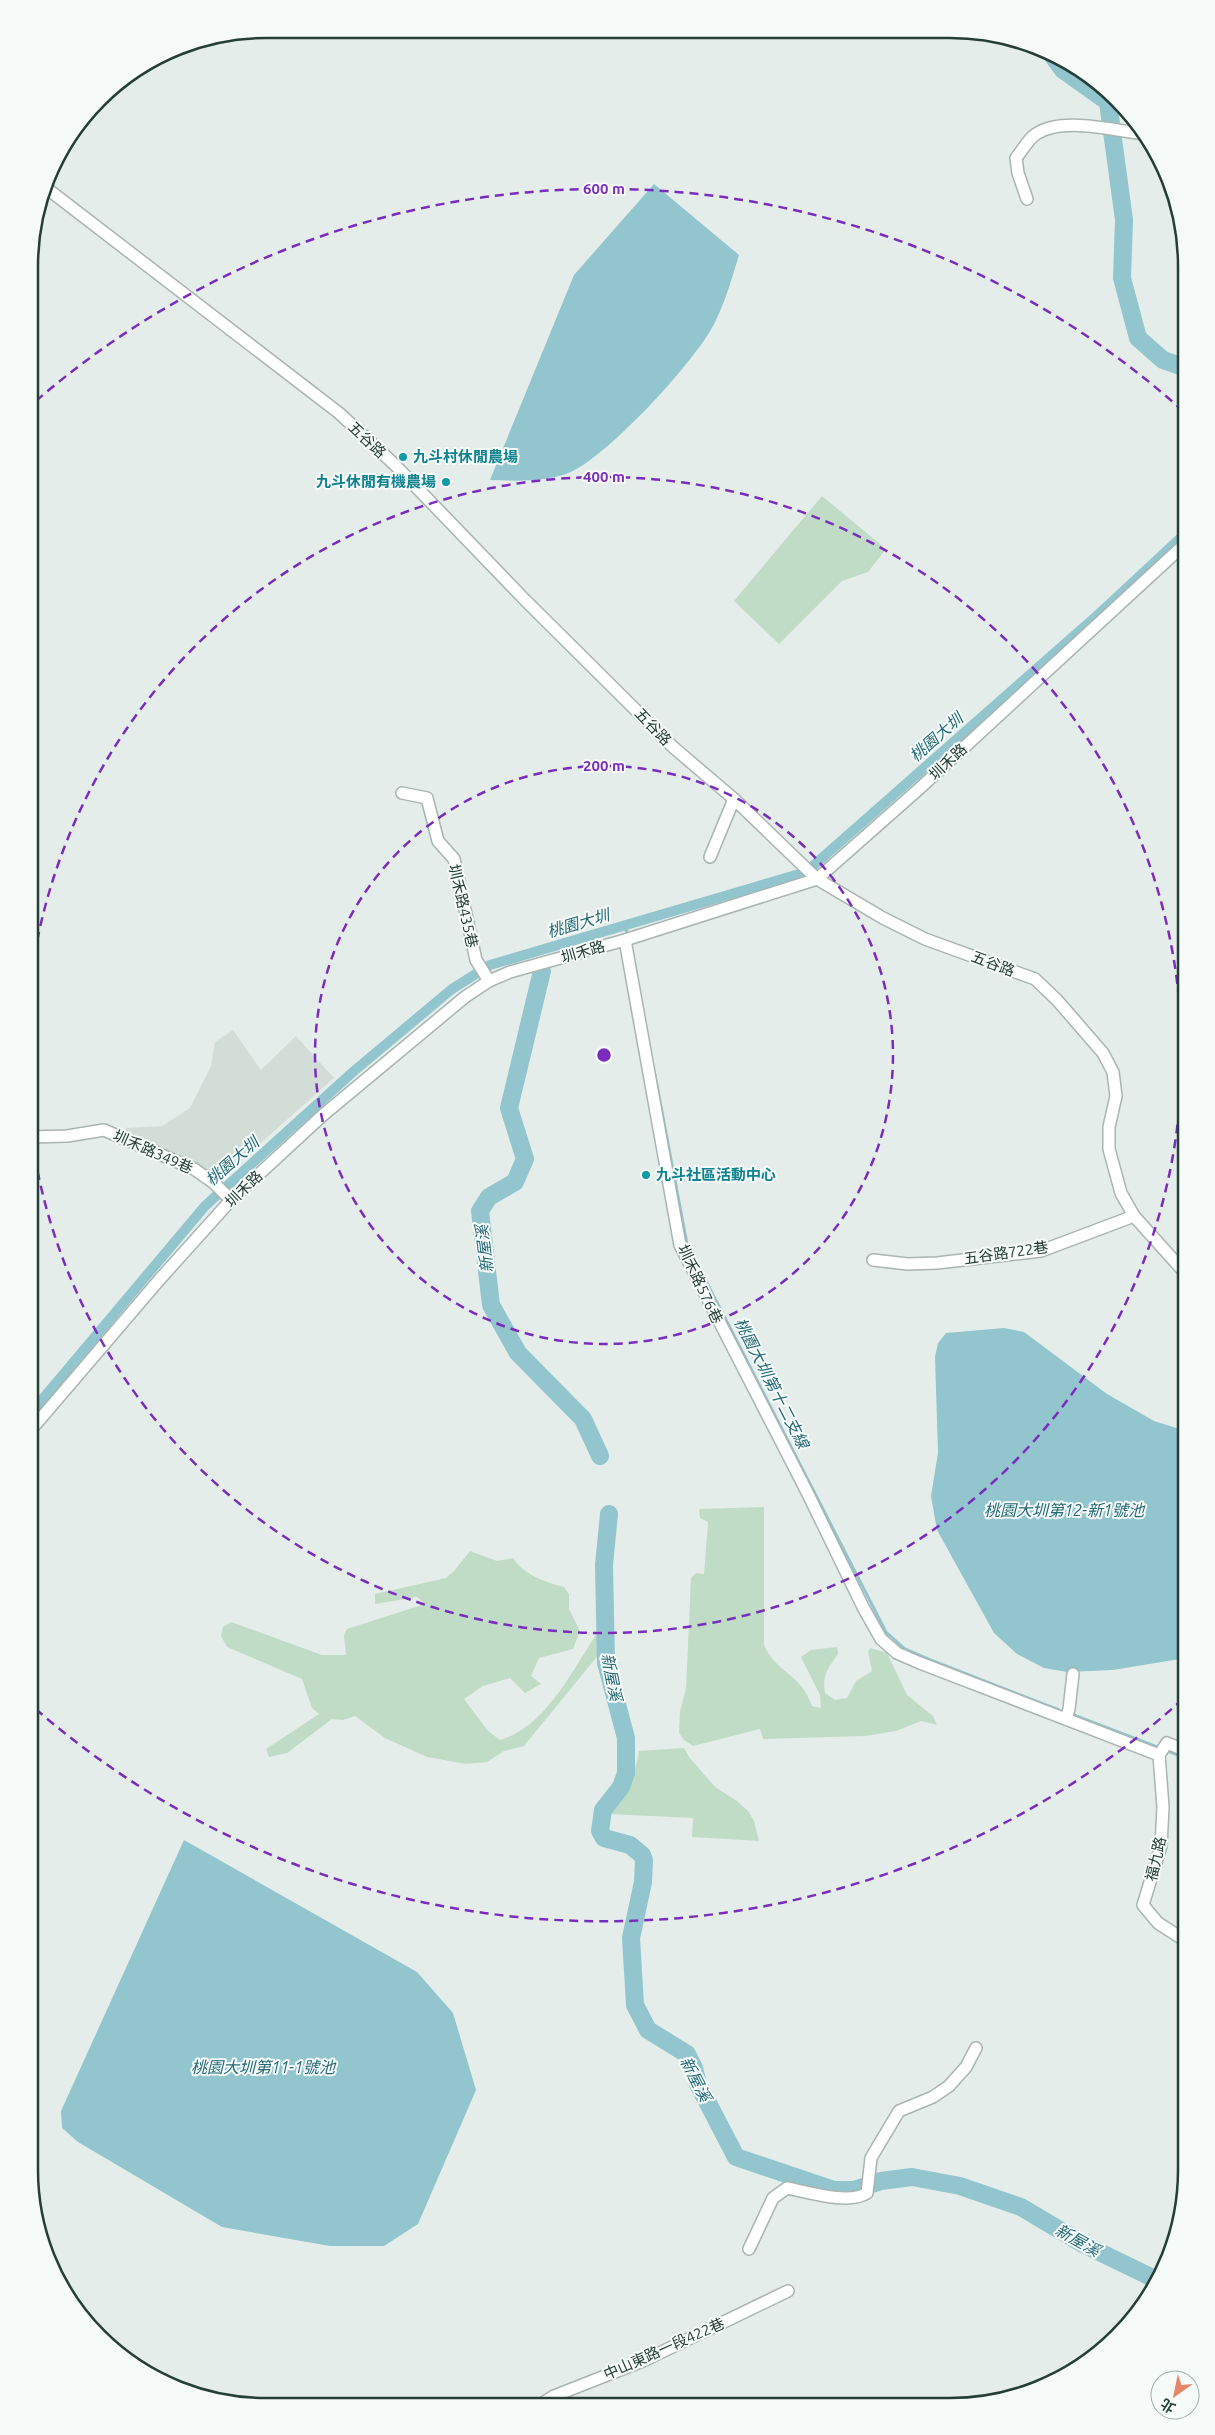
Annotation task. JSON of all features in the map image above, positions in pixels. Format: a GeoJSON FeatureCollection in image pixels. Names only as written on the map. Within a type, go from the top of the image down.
{"type":"FeatureCollection","features":[{"type":"Feature","properties":{"kind":"street"},"geometry":{"type":"LineString","coordinates":[[1027,199],[1016,158],[1035,135],[1054,125],[1069,124],[1134,133]]}},
{"type":"Feature","properties":{"kind":"street","name":"五谷路"},"geometry":{"type":"LineString","coordinates":[[50,191],[339,413],[394,464],[525,600],[673,747],[734,799],[813,875],[883,918],[925,939],[1035,979],[1057,1000],[1103,1053],[1113,1072],[1116,1096],[1109,1126],[1109,1149],[1121,1193],[1134,1216],[1178,1265]]}},
{"type":"Feature","properties":{"kind":"street","name":"圳禾路"},"geometry":{"type":"LineString","coordinates":[[38,1422],[229,1198],[323,1114],[487,979],[625,940],[813,875],[920,788],[1178,550]]}},
{"type":"Feature","properties":{"kind":"street","name":"圳禾路435巷"},"geometry":{"type":"LineString","coordinates":[[402,792],[427,798],[438,841],[454,859],[478,965],[487,979]]}},
{"type":"Feature","properties":{"kind":"street"},"geometry":{"type":"LineString","coordinates":[[710,857],[734,799]]}},
{"type":"Feature","properties":{"kind":"street","name":"圳禾路576巷"},"geometry":{"type":"LineString","coordinates":[[625,940],[680,1245],[881,1639],[897,1653],[1159,1755]]}},
{"type":"Feature","properties":{"kind":"street","name":"圳禾路349巷"},"geometry":{"type":"LineString","coordinates":[[38,1137],[67,1136],[104,1130],[194,1169],[214,1183],[229,1198]]}},
{"type":"Feature","properties":{"kind":"street","name":"五谷路722巷"},"geometry":{"type":"LineString","coordinates":[[873,1260],[908,1264],[937,1263],[1041,1251],[1134,1216]]}},
{"type":"Feature","properties":{"kind":"street"},"geometry":{"type":"LineString","coordinates":[[1066,1719],[1073,1674]]}},
{"type":"Feature","properties":{"kind":"street"},"geometry":{"type":"LineString","coordinates":[[1159,1755],[1167,1743],[1178,1748]]}},
{"type":"Feature","properties":{"kind":"street","name":"福九路"},"geometry":{"type":"LineString","coordinates":[[1159,1755],[1163,1807],[1161,1846],[1143,1906],[1158,1923],[1178,1936]]}},
{"type":"Feature","properties":{"kind":"street"},"geometry":{"type":"LineString","coordinates":[[749,2249],[773,2198],[787,2188],[831,2197],[862,2197],[867,2193],[871,2158],[898,2110],[932,2097],[949,2086],[966,2067],[976,2048]]}},
{"type":"Feature","properties":{"kind":"street","name":"中山東路一段422巷"},"geometry":{"type":"LineString","coordinates":[[551,2398],[643,2361],[788,2291]]}},
{"type":"Feature","properties":{"kind":"shaded area"},"geometry":{"type":"Polygon","coordinates":[[[233,1030],[261,1070],[296,1036],[334,1078],[218,1181],[183,1158],[125,1132],[126,1128],[162,1126],[190,1108],[211,1066],[215,1042],[233,1030]]]}},
{"type":"Feature","properties":{"kind":"green space"},"geometry":{"type":"Polygon","coordinates":[[[822,496],[886,549],[868,572],[842,581],[779,644],[734,601],[822,496]]]}},
{"type":"Feature","properties":{"kind":"green space"},"geometry":{"type":"Polygon","coordinates":[[[764,1507],[764,1645],[775,1662],[802,1686],[812,1706],[821,1708],[820,1695],[801,1657],[811,1650],[837,1647],[838,1654],[829,1668],[824,1681],[825,1693],[835,1700],[847,1698],[856,1681],[872,1671],[868,1652],[870,1648],[887,1653],[907,1695],[933,1716],[937,1725],[921,1721],[896,1731],[865,1736],[763,1739],[760,1729],[693,1746],[684,1740],[679,1733],[680,1711],[686,1689],[691,1578],[696,1573],[704,1574],[708,1522],[700,1518],[699,1509],[764,1507]]]}},
{"type":"Feature","properties":{"kind":"green space"},"geometry":{"type":"Polygon","coordinates":[[[470,1551],[497,1561],[513,1558],[529,1573],[542,1580],[564,1587],[569,1594],[569,1609],[580,1631],[573,1649],[539,1658],[531,1676],[541,1684],[525,1693],[510,1678],[483,1686],[464,1699],[488,1731],[500,1740],[517,1733],[545,1710],[568,1679],[598,1632],[600,1653],[524,1746],[504,1751],[487,1762],[466,1764],[427,1757],[385,1738],[355,1716],[343,1720],[332,1719],[287,1753],[269,1757],[266,1749],[319,1714],[312,1708],[302,1679],[227,1647],[221,1636],[223,1627],[231,1622],[322,1655],[346,1655],[344,1635],[347,1629],[425,1604],[417,1597],[375,1604],[375,1594],[446,1578],[470,1551]]]}},
{"type":"Feature","properties":{"kind":"green space"},"geometry":{"type":"Polygon","coordinates":[[[684,1748],[689,1757],[715,1787],[737,1801],[748,1811],[754,1821],[759,1841],[692,1837],[693,1818],[609,1814],[628,1785],[635,1769],[639,1751],[684,1748]]]}},
{"type":"Feature","properties":{"kind":"water"},"geometry":{"type":"Polygon","coordinates":[[[654,184],[739,255],[716,320],[691,358],[649,406],[626,430],[582,465],[557,477],[519,481],[490,480],[574,275],[654,184]]]}},
{"type":"Feature","properties":{"kind":"water","name":"桃園大圳第12-新1號池"},"geometry":{"type":"Polygon","coordinates":[[[1004,1328],[1024,1332],[1107,1394],[1154,1421],[1178,1428],[1178,1659],[1113,1670],[1067,1672],[1044,1668],[1017,1654],[994,1633],[937,1530],[931,1496],[938,1453],[935,1357],[938,1343],[946,1333],[1004,1328]]]}},
{"type":"Feature","properties":{"kind":"water","name":"桃園大圳第11-1號池"},"geometry":{"type":"Polygon","coordinates":[[[184,1840],[417,1972],[453,2013],[476,2090],[418,2224],[384,2246],[330,2246],[222,2227],[78,2142],[62,2128],[61,2111],[184,1840]]]}},
{"type":"Feature","properties":{"kind":"waterway"},"geometry":{"type":"LineString","coordinates":[[1060,66],[1108,102],[1124,220],[1122,278],[1138,338],[1163,360],[1178,365]]}},
{"type":"Feature","properties":{"kind":"waterway","name":"桃園大圳"},"geometry":{"type":"LineString","coordinates":[[38,1404],[205,1206],[354,1071],[452,989],[490,965],[806,872],[1100,613],[1178,540]]}},
{"type":"Feature","properties":{"kind":"waterway","name":"桃園大圳第十二支線"},"geometry":{"type":"LineString","coordinates":[[625,925],[628,936]]}},
{"type":"Feature","properties":{"kind":"waterway","name":"新屋溪"},"geometry":{"type":"LineString","coordinates":[[542,971],[509,1108],[525,1159],[515,1182],[489,1197],[480,1211],[491,1305],[518,1353],[583,1419],[600,1456]]}},
{"type":"Feature","properties":{"kind":"waterway","name":"桃園大圳第十二支線"},"geometry":{"type":"LineString","coordinates":[[655,1075],[687,1244],[886,1632],[905,1649],[1059,1710]]}},
{"type":"Feature","properties":{"kind":"waterway","name":"新屋溪"},"geometry":{"type":"LineString","coordinates":[[609,1514],[604,1565],[606,1663],[626,1738],[626,1773],[621,1787],[603,1810],[600,1831],[604,1838],[630,1845],[642,1855],[644,1860],[643,1882],[631,1938],[635,2005],[648,2030],[687,2054],[694,2068],[698,2084],[736,2157],[834,2190],[854,2190],[881,2181],[912,2177],[960,2186],[1021,2207],[1083,2244],[1151,2277]]}},
{"type":"Feature","properties":{"kind":"waterway","name":"桃園大圳第十二支線"},"geometry":{"type":"LineString","coordinates":[[1071,1714],[1178,1755]]}},
{"type":"Feature","properties":{"kind":"place","name":"九斗村休閒農場"},"geometry":{"type":"Point","coordinates":[403,457]}},
{"type":"Feature","properties":{"kind":"place","name":"九斗休閒有機農場"},"geometry":{"type":"Point","coordinates":[446,482]}},
{"type":"Feature","properties":{"kind":"place","name":"九斗社區活動中心"},"geometry":{"type":"Point","coordinates":[646,1175]}}]}
